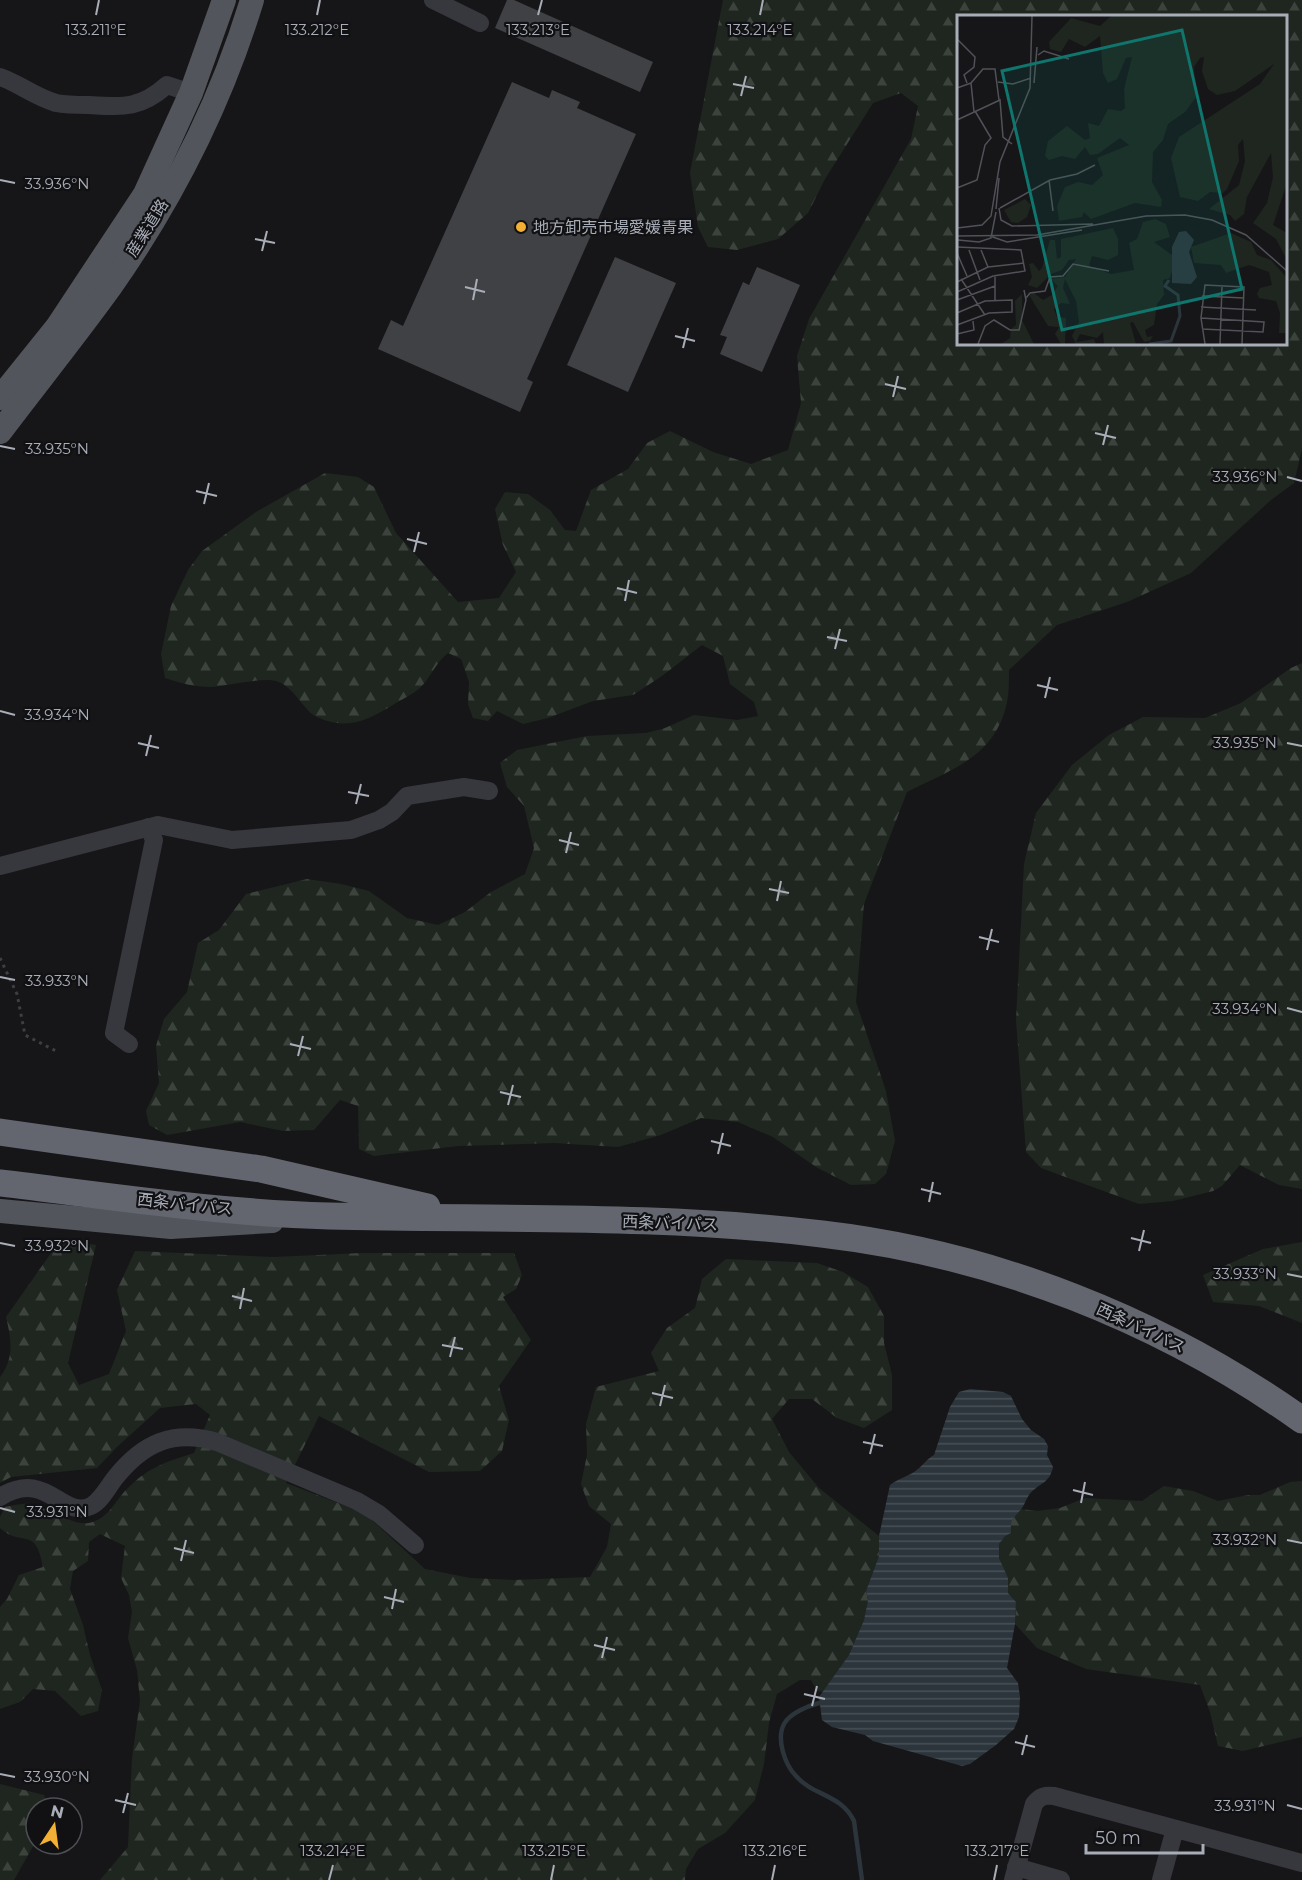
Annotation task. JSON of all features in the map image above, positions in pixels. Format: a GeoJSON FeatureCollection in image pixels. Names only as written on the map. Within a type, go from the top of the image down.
{"type":"FeatureCollection","features":[{"type":"Feature","properties":{"kind":"highway"},"geometry":{"type":"LineString","coordinates":[[0,1132],[261,1169],[476,1218]]}},
{"type":"Feature","properties":{"kind":"highway","name":"西条バイパス"},"geometry":{"type":"LineString","coordinates":[[0,1184],[210,1208],[325,1216],[675,1222],[825,1234],[891,1245],[970,1263],[1033,1282],[1098,1307],[1209,1360],[1302,1420]]}},
{"type":"Feature","properties":{"kind":"main road","name":"産業道路"},"geometry":{"type":"LineString","coordinates":[[0,398],[57,327],[145,194],[191,93],[224,0]]}},
{"type":"Feature","properties":{"kind":"main road","name":"産業道路"},"geometry":{"type":"LineString","coordinates":[[0,432],[111,285],[151,224],[192,149],[224,82],[252,0]]}},
{"type":"Feature","properties":{"kind":"main road"},"geometry":{"type":"LineString","coordinates":[[0,1211],[171,1227],[247,1224],[325,1216]]}},
{"type":"Feature","properties":{"kind":"street"},"geometry":{"type":"LineString","coordinates":[[433,0],[480,23]]}},
{"type":"Feature","properties":{"kind":"street"},"geometry":{"type":"LineString","coordinates":[[0,78],[18,84],[29,93],[57,103],[76,105],[132,106],[153,98],[167,85],[191,93]]}},
{"type":"Feature","properties":{"kind":"street"},"geometry":{"type":"LineString","coordinates":[[0,866],[158,825],[232,840],[351,830],[379,820],[392,812],[407,796],[464,786],[489,791]]}},
{"type":"Feature","properties":{"kind":"street"},"geometry":{"type":"LineString","coordinates":[[129,1044],[114,1033],[154,840],[149,827]]}},
{"type":"Feature","properties":{"kind":"street"},"geometry":{"type":"LineString","coordinates":[[0,1497],[15,1489],[25,1487],[42,1490],[75,1507],[91,1506],[128,1461],[145,1449],[177,1437],[195,1437],[217,1442],[357,1501],[379,1514],[415,1545]]}},
{"type":"Feature","properties":{"kind":"street"},"geometry":{"type":"LineString","coordinates":[[1061,1880],[1015,1874],[1034,1804],[1039,1798],[1045,1796],[1054,1796],[1302,1863]]}},
{"type":"Feature","properties":{"kind":"street"},"geometry":{"type":"LineString","coordinates":[[1161,1880],[1175,1829]]}},
{"type":"Feature","properties":{"kind":"path"},"geometry":{"type":"LineString","coordinates":[[0,957],[17,994],[25,1035],[58,1052]]}},
{"type":"Feature","properties":{"kind":"green space"},"geometry":{"type":"Polygon","coordinates":[[[723,0],[1302,0],[1302,449],[1294,483],[1271,500],[1191,573],[1127,602],[1057,625],[1009,670],[1008,698],[1001,721],[993,736],[982,749],[955,768],[907,792],[864,904],[856,1002],[886,1091],[895,1141],[886,1174],[875,1184],[851,1185],[816,1167],[773,1137],[738,1122],[701,1118],[661,1135],[618,1147],[554,1143],[458,1146],[374,1156],[359,1149],[358,1106],[340,1100],[314,1130],[283,1131],[240,1122],[167,1135],[149,1125],[146,1111],[159,1083],[156,1046],[164,1019],[187,992],[198,943],[219,930],[246,894],[307,879],[341,884],[369,891],[407,918],[438,925],[465,912],[491,892],[525,874],[534,848],[524,806],[507,787],[500,763],[517,750],[587,736],[646,733],[665,728],[694,715],[737,720],[758,716],[754,702],[730,684],[723,656],[702,645],[633,695],[593,701],[548,718],[523,724],[497,711],[488,721],[473,718],[468,704],[469,682],[461,659],[448,653],[417,690],[367,719],[348,723],[327,721],[315,716],[290,689],[273,680],[204,687],[165,678],[161,654],[171,606],[188,570],[202,551],[256,512],[325,473],[358,477],[374,487],[396,533],[458,602],[499,598],[516,572],[503,545],[495,509],[505,492],[528,494],[550,510],[565,530],[576,531],[591,490],[628,469],[647,443],[670,431],[713,452],[751,464],[788,450],[801,403],[797,356],[809,319],[911,139],[918,106],[901,93],[873,103],[825,179],[808,213],[778,239],[737,250],[708,247],[698,227],[690,173],[723,0]]]}},
{"type":"Feature","properties":{"kind":"green space"},"geometry":{"type":"Polygon","coordinates":[[[1302,663],[1302,1189],[1279,1185],[1240,1165],[1222,1186],[1213,1191],[1173,1201],[1139,1204],[1041,1168],[1026,1152],[1016,1020],[1024,864],[1036,813],[1072,765],[1109,735],[1143,717],[1205,718],[1241,703],[1291,668],[1302,663]]]}},
{"type":"Feature","properties":{"kind":"green space"},"geometry":{"type":"Polygon","coordinates":[[[61,1239],[96,1245],[68,1363],[79,1385],[109,1374],[126,1331],[117,1290],[135,1251],[274,1257],[362,1253],[514,1253],[522,1275],[516,1289],[503,1297],[531,1340],[499,1386],[509,1420],[502,1451],[480,1471],[429,1472],[319,1416],[286,1483],[356,1510],[373,1521],[425,1569],[470,1578],[513,1580],[590,1577],[607,1547],[611,1524],[589,1506],[581,1484],[587,1455],[586,1424],[596,1387],[659,1371],[651,1353],[667,1328],[695,1308],[702,1279],[726,1259],[817,1263],[843,1272],[868,1287],[884,1316],[884,1343],[892,1375],[892,1410],[864,1428],[837,1418],[812,1399],[789,1399],[772,1419],[789,1452],[819,1488],[879,1536],[879,1556],[866,1591],[868,1600],[864,1620],[849,1655],[823,1692],[817,1691],[811,1680],[800,1680],[777,1694],[769,1723],[764,1764],[755,1800],[725,1833],[698,1849],[686,1869],[685,1880],[100,1880],[128,1847],[132,1758],[140,1701],[137,1670],[128,1638],[132,1612],[129,1595],[121,1578],[125,1546],[100,1534],[89,1542],[88,1561],[73,1571],[70,1589],[102,1690],[98,1711],[81,1716],[55,1691],[33,1689],[20,1702],[0,1709],[0,1607],[7,1599],[19,1575],[43,1567],[40,1554],[32,1541],[15,1537],[0,1528],[0,1517],[5,1507],[25,1504],[43,1508],[75,1522],[96,1521],[102,1518],[124,1492],[144,1474],[167,1462],[194,1453],[210,1415],[196,1404],[160,1408],[97,1468],[11,1477],[0,1483],[0,1377],[10,1355],[6,1317],[61,1239]]]}},
{"type":"Feature","properties":{"kind":"green space"},"geometry":{"type":"Polygon","coordinates":[[[1302,1242],[1302,1323],[1259,1306],[1213,1302],[1203,1275],[1263,1249],[1302,1242]]]}},
{"type":"Feature","properties":{"kind":"green space"},"geometry":{"type":"Polygon","coordinates":[[[1302,1481],[1302,1737],[1243,1751],[1218,1746],[1210,1712],[1200,1685],[1086,1669],[1037,1648],[1015,1624],[1016,1602],[1008,1593],[1007,1578],[999,1558],[999,1544],[1014,1514],[1021,1509],[1037,1511],[1060,1508],[1085,1498],[1142,1501],[1164,1486],[1193,1491],[1218,1501],[1260,1495],[1290,1482],[1302,1481]]]}},
{"type":"Feature","properties":{"kind":"green space"},"geometry":{"type":"Polygon","coordinates":[[[0,1784],[44,1796],[24,1796],[24,1856],[28,1856],[14,1880],[0,1880],[0,1784]]]}},
{"type":"Feature","properties":{"kind":"shaded area"},"geometry":{"type":"Polygon","coordinates":[[[970,1389],[1003,1392],[1011,1396],[1022,1419],[1031,1430],[1044,1439],[1048,1446],[1047,1455],[1053,1467],[1049,1477],[1029,1495],[1012,1521],[1011,1533],[1005,1536],[999,1544],[999,1558],[1008,1578],[1008,1593],[1016,1602],[1015,1624],[1007,1668],[1018,1683],[1019,1717],[1014,1729],[996,1745],[970,1764],[962,1766],[873,1741],[865,1735],[832,1727],[822,1720],[819,1697],[849,1655],[864,1620],[868,1600],[866,1591],[879,1556],[879,1536],[890,1485],[915,1471],[934,1455],[950,1407],[959,1392],[970,1389]]]}},
{"type":"Feature","properties":{"kind":"building"},"geometry":{"type":"Polygon","coordinates":[[[507,0],[514,0],[653,62],[640,92],[495,28],[507,0]]]}},
{"type":"Feature","properties":{"kind":"building","name":"地方卸売市場愛媛青果"},"geometry":{"type":"Polygon","coordinates":[[[512,82],[549,98],[552,90],[580,102],[577,108],[636,134],[527,379],[533,382],[520,412],[378,349],[391,320],[403,326],[512,82]]]}},
{"type":"Feature","properties":{"kind":"building"},"geometry":{"type":"Polygon","coordinates":[[[615,257],[676,283],[628,392],[567,365],[615,257]]]}},
{"type":"Feature","properties":{"kind":"building"},"geometry":{"type":"Polygon","coordinates":[[[757,267],[800,285],[762,372],[720,354],[727,337],[720,335],[743,282],[749,285],[757,267]]]}},
{"type":"Feature","properties":{"kind":"waterway"},"geometry":{"type":"LineString","coordinates":[[819,1703],[790,1716],[782,1730],[781,1744],[788,1765],[796,1776],[810,1788],[842,1805],[854,1821],[862,1880]]}},
{"type":"Feature","properties":{"kind":"place","name":"地方卸売市場愛媛青果"},"geometry":{"type":"Point","coordinates":[521,227]}}]}
